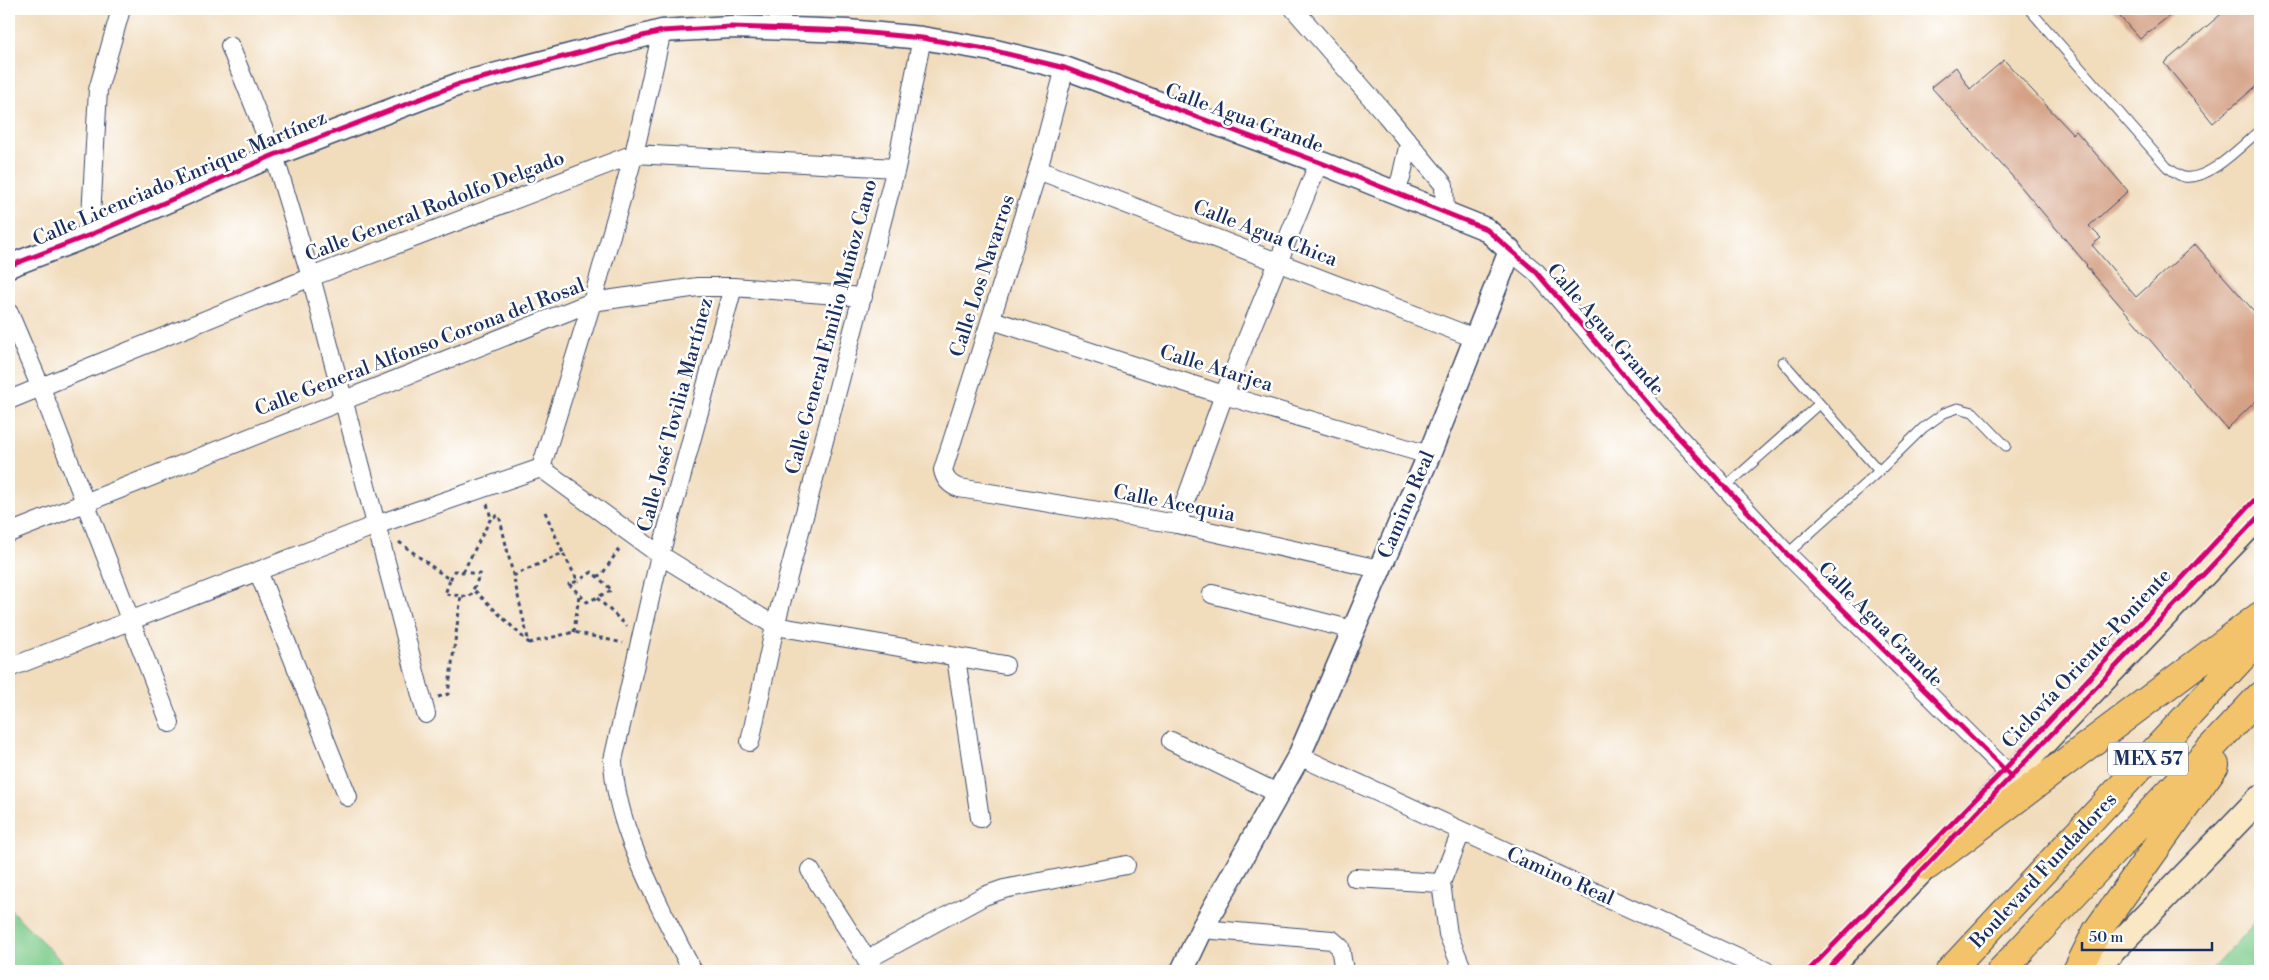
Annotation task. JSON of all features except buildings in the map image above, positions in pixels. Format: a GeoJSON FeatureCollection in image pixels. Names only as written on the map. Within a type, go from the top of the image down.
{"type":"FeatureCollection","features":[{"type":"Feature","properties":{"kind":"highway"},"geometry":{"type":"LineString","coordinates":[[1928,866],[2260,616]]}},
{"type":"Feature","properties":{"kind":"highway","name":"Boulevard Fundadores"},"geometry":{"type":"LineString","coordinates":[[1950,971],[2260,638]]}},
{"type":"Feature","properties":{"kind":"highway","name":"Boulevard Fundadores"},"geometry":{"type":"LineString","coordinates":[[2001,971],[2260,696]]}},
{"type":"Feature","properties":{"kind":"highway"},"geometry":{"type":"LineString","coordinates":[[2077,971],[2098,931],[2260,700]]}},
{"type":"Feature","properties":{"kind":"main road"},"geometry":{"type":"LineString","coordinates":[[1826,971],[2260,515]]}},
{"type":"Feature","properties":{"kind":"main road"},"geometry":{"type":"LineString","coordinates":[[2093,971],[2260,798]]}},
{"type":"Feature","properties":{"kind":"street"},"geometry":{"type":"LineString","coordinates":[[90,235],[98,90],[121,9]]}},
{"type":"Feature","properties":{"kind":"street"},"geometry":{"type":"LineString","coordinates":[[1294,9],[1444,185],[1445,213]]}},
{"type":"Feature","properties":{"kind":"street","name":"Calle Licenciado Enrique Martínez"},"geometry":{"type":"LineString","coordinates":[[9,266],[90,235],[274,155],[459,84],[662,31],[741,28],[848,31],[922,38],[991,50],[1065,68]]}},
{"type":"Feature","properties":{"kind":"street"},"geometry":{"type":"LineString","coordinates":[[541,468],[592,302],[634,154],[662,31]]}},
{"type":"Feature","properties":{"kind":"street","name":"Calle General Emilio Muñoz Cano"},"geometry":{"type":"LineString","coordinates":[[750,742],[775,626],[896,168],[922,38]]}},
{"type":"Feature","properties":{"kind":"street"},"geometry":{"type":"LineString","coordinates":[[230,46],[274,155],[312,277],[425,708]]}},
{"type":"Feature","properties":{"kind":"street","name":"Calle Agua Grande"},"geometry":{"type":"LineString","coordinates":[[1065,68],[1319,162],[1486,229],[1536,272],[1658,415],[1787,554],[2012,777]]}},
{"type":"Feature","properties":{"kind":"street","name":"Calle Los Navarros"},"geometry":{"type":"LineString","coordinates":[[959,488],[948,481],[943,470],[1038,170],[1065,68]]}},
{"type":"Feature","properties":{"kind":"street"},"geometry":{"type":"LineString","coordinates":[[1395,193],[1401,178],[1409,143]]}},
{"type":"Feature","properties":{"kind":"street","name":"Calle General Rodolfo Delgado"},"geometry":{"type":"LineString","coordinates":[[9,400],[312,277],[634,154],[896,168]]}},
{"type":"Feature","properties":{"kind":"street"},"geometry":{"type":"LineString","coordinates":[[1177,524],[1224,395],[1319,162]]}},
{"type":"Feature","properties":{"kind":"street","name":"Calle Agua Chica"},"geometry":{"type":"LineString","coordinates":[[1038,170],[1477,339]]}},
{"type":"Feature","properties":{"kind":"street","name":"Camino Real"},"geometry":{"type":"LineString","coordinates":[[1182,971],[1202,929],[1299,756],[1429,455],[1477,339],[1510,251]]}},
{"type":"Feature","properties":{"kind":"street","name":"Calle General Alfonso Corona del Rosal"},"geometry":{"type":"LineString","coordinates":[[9,533],[592,302],[698,287],[733,287],[863,296]]}},
{"type":"Feature","properties":{"kind":"street","name":"Calle José Tovilia Martínez"},"geometry":{"type":"LineString","coordinates":[[687,969],[644,873],[625,822],[614,782],[613,760],[660,555],[733,287]]}},
{"type":"Feature","properties":{"kind":"street"},"geometry":{"type":"LineString","coordinates":[[9,313],[41,388],[129,621],[170,722]]}},
{"type":"Feature","properties":{"kind":"street","name":"Calle Atarjea"},"geometry":{"type":"LineString","coordinates":[[992,320],[1224,395],[1429,455]]}},
{"type":"Feature","properties":{"kind":"street"},"geometry":{"type":"LineString","coordinates":[[9,668],[376,525],[541,468]]}},
{"type":"Feature","properties":{"kind":"street"},"geometry":{"type":"LineString","coordinates":[[541,468],[660,555],[775,626],[1005,665]]}},
{"type":"Feature","properties":{"kind":"street","name":"Calle Acequia"},"geometry":{"type":"LineString","coordinates":[[959,488],[1177,524],[1379,569]]}},
{"type":"Feature","properties":{"kind":"street"},"geometry":{"type":"LineString","coordinates":[[258,571],[348,797]]}},
{"type":"Feature","properties":{"kind":"street"},"geometry":{"type":"LineString","coordinates":[[1212,594],[1354,630]]}},
{"type":"Feature","properties":{"kind":"street"},"geometry":{"type":"LineString","coordinates":[[956,658],[980,818]]}},
{"type":"Feature","properties":{"kind":"street"},"geometry":{"type":"LineString","coordinates":[[1171,741],[1279,794]]}},
{"type":"Feature","properties":{"kind":"street","name":"Camino Real"},"geometry":{"type":"LineString","coordinates":[[1299,756],[1766,971]]}},
{"type":"Feature","properties":{"kind":"street"},"geometry":{"type":"LineString","coordinates":[[1461,832],[1442,883],[1448,934],[1463,971]]}},
{"type":"Feature","properties":{"kind":"street"},"geometry":{"type":"LineString","coordinates":[[810,870],[870,966],[984,896],[1004,889],[1126,866]]}},
{"type":"Feature","properties":{"kind":"street"},"geometry":{"type":"LineString","coordinates":[[1355,878],[1442,883]]}},
{"type":"Feature","properties":{"kind":"street"},"geometry":{"type":"LineString","coordinates":[[1202,929],[1332,940],[1340,948],[1344,971]]}},
{"type":"Feature","properties":{"kind":"lane"},"geometry":{"type":"LineString","coordinates":[[2029,9],[2167,166],[2182,177],[2195,177],[2216,167],[2260,130]]}},
{"type":"Feature","properties":{"kind":"lane"},"geometry":{"type":"LineString","coordinates":[[1783,362],[1879,471]]}},
{"type":"Feature","properties":{"kind":"lane"},"geometry":{"type":"LineString","coordinates":[[1724,488],[1819,404]]}},
{"type":"Feature","properties":{"kind":"lane"},"geometry":{"type":"LineString","coordinates":[[1787,554],[1879,471],[1923,428],[1944,413],[1958,408],[1973,412],[2006,446]]}},
{"type":"Feature","properties":{"kind":"path"},"geometry":{"type":"LineString","coordinates":[[545,512],[578,581]]}},
{"type":"Feature","properties":{"kind":"path"},"geometry":{"type":"LineString","coordinates":[[462,572],[491,518],[499,515],[529,644]]}},
{"type":"Feature","properties":{"kind":"path"},"geometry":{"type":"LineString","coordinates":[[376,525],[450,580]]}},
{"type":"Feature","properties":{"kind":"path"},"geometry":{"type":"LineString","coordinates":[[597,577],[603,573],[630,533]]}},
{"type":"Feature","properties":{"kind":"path"},"geometry":{"type":"LineString","coordinates":[[513,576],[563,553]]}},
{"type":"Feature","properties":{"kind":"path"},"geometry":{"type":"LineString","coordinates":[[454,571],[462,572],[480,574],[470,597],[445,594],[454,571]]}},
{"type":"Feature","properties":{"kind":"path"},"geometry":{"type":"LineString","coordinates":[[592,572],[597,577],[612,590],[587,602],[569,584],[578,581],[592,572]]}},
{"type":"Feature","properties":{"kind":"path"},"geometry":{"type":"LineString","coordinates":[[474,589],[529,644]]}},
{"type":"Feature","properties":{"kind":"path"},"geometry":{"type":"LineString","coordinates":[[574,632],[579,595]]}},
{"type":"Feature","properties":{"kind":"path"},"geometry":{"type":"LineString","coordinates":[[425,708],[448,694],[461,596]]}},
{"type":"Feature","properties":{"kind":"path"},"geometry":{"type":"LineString","coordinates":[[529,644],[574,632],[624,644],[627,625],[597,597]]}},
{"type":"Feature","properties":{"kind":"green space"},"geometry":{"type":"Polygon","coordinates":[[[9,908],[71,971],[9,971],[9,908]]]}},
{"type":"Feature","properties":{"kind":"green space"},"geometry":{"type":"Polygon","coordinates":[[[2260,917],[2260,971],[2210,971],[2260,917]]]}},
{"type":"Feature","properties":{"kind":"cycle path"},"geometry":{"type":"LineString","coordinates":[[9,266],[90,235],[274,155],[459,84],[662,31],[731,27],[848,31],[922,38],[991,50],[1065,68],[1319,162],[1486,229],[1536,272],[1658,415],[1787,554],[2012,777]]}},
{"type":"Feature","properties":{"kind":"cycle path","name":"Ciclovía Oriente-Poniente"},"geometry":{"type":"LineString","coordinates":[[1808,971],[2004,770],[2260,494]]}},
{"type":"Feature","properties":{"kind":"cycle path"},"geometry":{"type":"LineString","coordinates":[[1826,971],[2260,515]]}}]}
